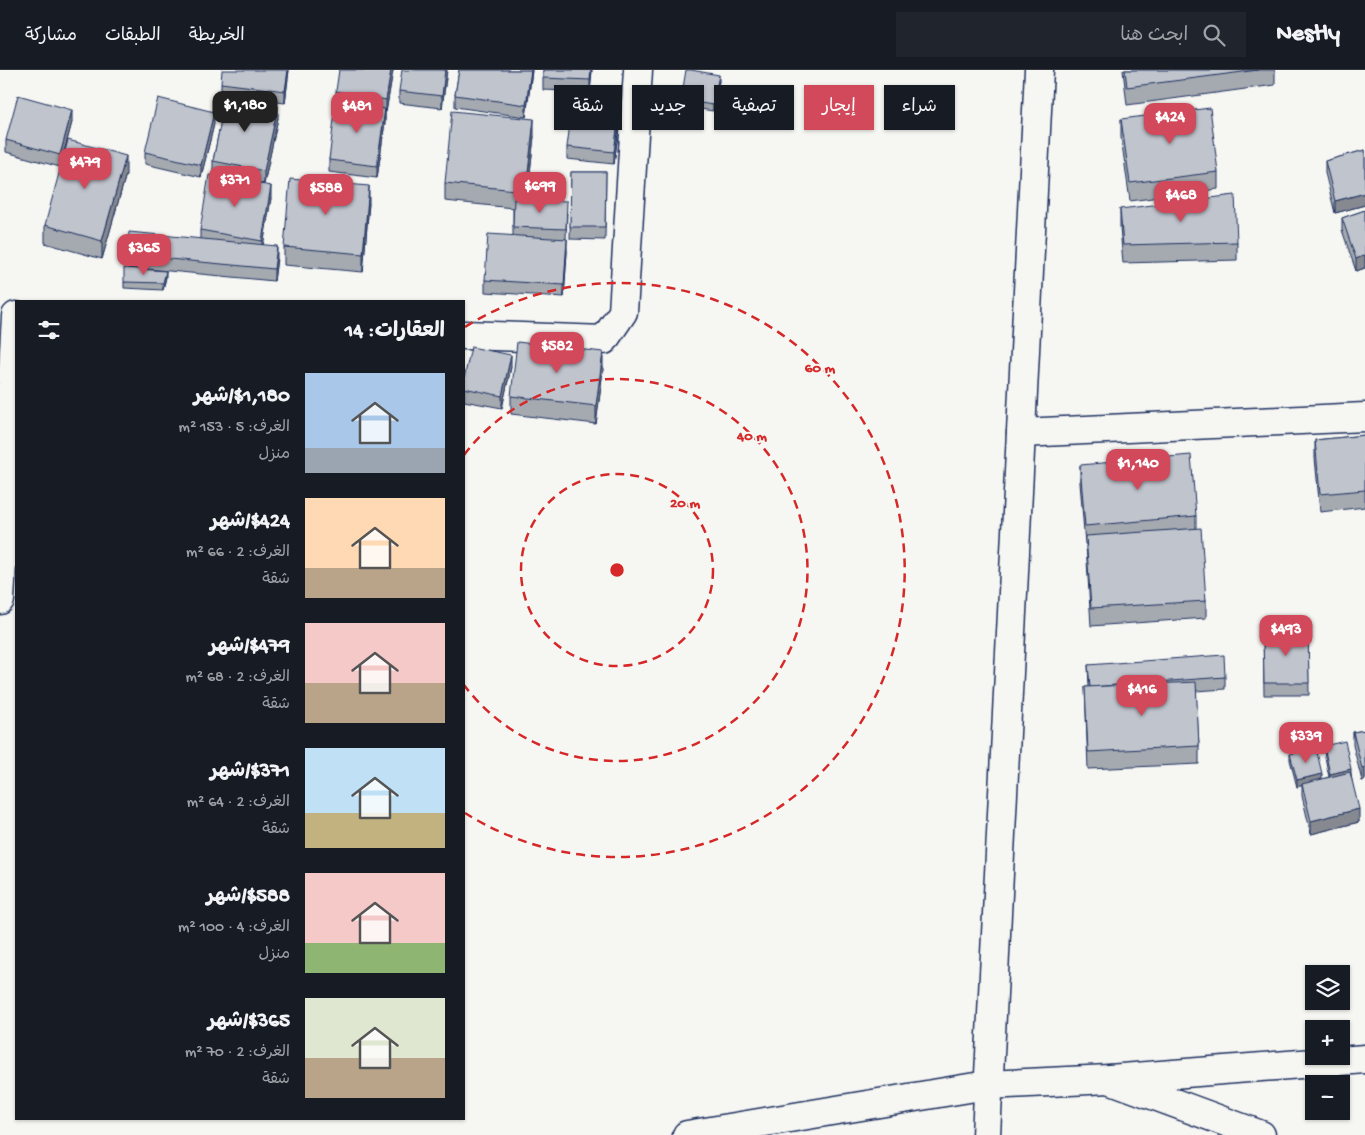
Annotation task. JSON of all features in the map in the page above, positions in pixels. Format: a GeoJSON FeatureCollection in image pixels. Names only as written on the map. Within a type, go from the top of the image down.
{"type":"FeatureCollection","features":[{"type":"Feature","properties":{"kind":"street"},"geometry":{"type":"LineString","coordinates":[[465,335],[604,340],[624,312],[638,70]]}},
{"type":"Feature","properties":{"kind":"street"},"geometry":{"type":"LineString","coordinates":[[986,1135],[1039,70]]}},
{"type":"Feature","properties":{"kind":"street"},"geometry":{"type":"LineString","coordinates":[[0,305],[15,306]]}},
{"type":"Feature","properties":{"kind":"street"},"geometry":{"type":"LineString","coordinates":[[0,600],[15,334]]}},
{"type":"Feature","properties":{"kind":"street"},"geometry":{"type":"LineString","coordinates":[[1021,433],[1365,417]]}},
{"type":"Feature","properties":{"kind":"street"},"geometry":{"type":"LineString","coordinates":[[687,1135],[987,1085],[1109,1079],[1365,1059]]}},
{"type":"Feature","properties":{"kind":"street"},"geometry":{"type":"LineString","coordinates":[[1109,1079],[1261,1135]]}},
{"type":"Feature","properties":{"kind":"building"},"geometry":{"type":"Polygon","coordinates":[[[222,70],[288,70],[285,91],[221,83],[222,70]]]}},
{"type":"Feature","properties":{"kind":"building"},"geometry":{"type":"Polygon","coordinates":[[[339,70],[391,70],[386,100],[336,91],[339,70]]]}},
{"type":"Feature","properties":{"kind":"building"},"geometry":{"type":"Polygon","coordinates":[[[402,70],[445,70],[442,96],[399,91],[402,70]]]}},
{"type":"Feature","properties":{"kind":"building"},"geometry":{"type":"Polygon","coordinates":[[[459,70],[531,70],[526,105],[455,95],[459,70]]]}},
{"type":"Feature","properties":{"kind":"building"},"geometry":{"type":"Polygon","coordinates":[[[543,70],[591,70],[590,80],[543,78],[543,70]]]}},
{"type":"Feature","properties":{"kind":"building"},"geometry":{"type":"Polygon","coordinates":[[[686,70],[719,75],[717,85],[714,85],[713,105],[704,104],[704,85],[684,85],[686,70]]]}},
{"type":"Feature","properties":{"kind":"building"},"geometry":{"type":"Polygon","coordinates":[[[1125,70],[1258,70],[1127,87],[1125,70]]]}},
{"type":"Feature","properties":{"kind":"building"},"geometry":{"type":"Polygon","coordinates":[[[18,95],[72,110],[60,155],[6,140],[18,95]]]}},
{"type":"Feature","properties":{"kind":"building"},"geometry":{"type":"Polygon","coordinates":[[[226,95],[278,106],[264,171],[213,161],[226,95]]]}},
{"type":"Feature","properties":{"kind":"building"},"geometry":{"type":"Polygon","coordinates":[[[158,98],[214,112],[201,165],[145,152],[158,98]]]}},
{"type":"Feature","properties":{"kind":"building"},"geometry":{"type":"Polygon","coordinates":[[[336,103],[385,109],[377,166],[329,160],[336,103]]]}},
{"type":"Feature","properties":{"kind":"building"},"geometry":{"type":"Polygon","coordinates":[[[1210,108],[1218,172],[1130,183],[1121,119],[1210,108]]]}},
{"type":"Feature","properties":{"kind":"building"},"geometry":{"type":"Polygon","coordinates":[[[452,111],[534,119],[526,191],[445,183],[452,111]]]}},
{"type":"Feature","properties":{"kind":"building"},"geometry":{"type":"Polygon","coordinates":[[[569,130],[617,130],[614,152],[567,147],[569,130]]]}},
{"type":"Feature","properties":{"kind":"building"},"geometry":{"type":"Polygon","coordinates":[[[68,140],[126,156],[102,241],[45,225],[68,140]]]}},
{"type":"Feature","properties":{"kind":"building"},"geometry":{"type":"Polygon","coordinates":[[[1365,150],[1365,193],[1335,201],[1325,161],[1365,150]]]}},
{"type":"Feature","properties":{"kind":"building"},"geometry":{"type":"Polygon","coordinates":[[[571,172],[606,172],[605,227],[570,227],[571,172]]]}},
{"type":"Feature","properties":{"kind":"building"},"geometry":{"type":"Polygon","coordinates":[[[209,175],[271,186],[262,241],[200,230],[209,175]]]}},
{"type":"Feature","properties":{"kind":"building"},"geometry":{"type":"Polygon","coordinates":[[[290,179],[369,186],[363,254],[284,247],[290,179]]]}},
{"type":"Feature","properties":{"kind":"building"},"geometry":{"type":"Polygon","coordinates":[[[1235,195],[1237,242],[1123,245],[1120,209],[1235,195]]]}},
{"type":"Feature","properties":{"kind":"building"},"geometry":{"type":"Polygon","coordinates":[[[514,199],[567,201],[566,229],[513,227],[514,199]]]}},
{"type":"Feature","properties":{"kind":"building"},"geometry":{"type":"Polygon","coordinates":[[[1365,210],[1365,255],[1356,259],[1342,218],[1365,210]]]}},
{"type":"Feature","properties":{"kind":"building"},"geometry":{"type":"Polygon","coordinates":[[[129,232],[277,246],[274,269],[127,255],[129,232]]]}},
{"type":"Feature","properties":{"kind":"building"},"geometry":{"type":"Polygon","coordinates":[[[488,234],[567,239],[564,285],[485,280],[488,234]]]}},
{"type":"Feature","properties":{"kind":"building"},"geometry":{"type":"Polygon","coordinates":[[[124,268],[166,271],[163,283],[124,282],[124,268]]]}},
{"type":"Feature","properties":{"kind":"building"},"geometry":{"type":"Polygon","coordinates":[[[517,342],[603,352],[596,406],[511,396],[517,342]]]}},
{"type":"Feature","properties":{"kind":"building"},"geometry":{"type":"Polygon","coordinates":[[[471,347],[511,355],[502,396],[465,388],[465,374],[471,347]]]}},
{"type":"Feature","properties":{"kind":"building"},"geometry":{"type":"Polygon","coordinates":[[[1365,435],[1365,490],[1320,494],[1315,440],[1365,435]]]}},
{"type":"Feature","properties":{"kind":"building"},"geometry":{"type":"Polygon","coordinates":[[[1191,455],[1196,516],[1085,526],[1080,465],[1191,455]]]}},
{"type":"Feature","properties":{"kind":"building"},"geometry":{"type":"Polygon","coordinates":[[[1201,528],[1206,601],[1091,608],[1086,536],[1201,528]]]}},
{"type":"Feature","properties":{"kind":"building"},"geometry":{"type":"Polygon","coordinates":[[[1308,630],[1309,683],[1264,683],[1263,631],[1308,630]]]}},
{"type":"Feature","properties":{"kind":"building"},"geometry":{"type":"Polygon","coordinates":[[[1224,655],[1225,677],[1090,687],[1088,665],[1224,655]]]}},
{"type":"Feature","properties":{"kind":"building"},"geometry":{"type":"Polygon","coordinates":[[[1196,682],[1199,746],[1088,752],[1085,687],[1196,682]]]}},
{"type":"Feature","properties":{"kind":"building"},"geometry":{"type":"Polygon","coordinates":[[[1365,730],[1365,768],[1362,769],[1353,732],[1365,730]]]}},
{"type":"Feature","properties":{"kind":"building"},"geometry":{"type":"Polygon","coordinates":[[[1345,741],[1351,769],[1330,774],[1324,746],[1345,741]]]}},
{"type":"Feature","properties":{"kind":"building"},"geometry":{"type":"Polygon","coordinates":[[[1316,748],[1322,774],[1297,780],[1290,754],[1316,748]]]}},
{"type":"Feature","properties":{"kind":"building"},"geometry":{"type":"Polygon","coordinates":[[[1350,772],[1359,809],[1311,821],[1302,784],[1350,772]]]}}]}
